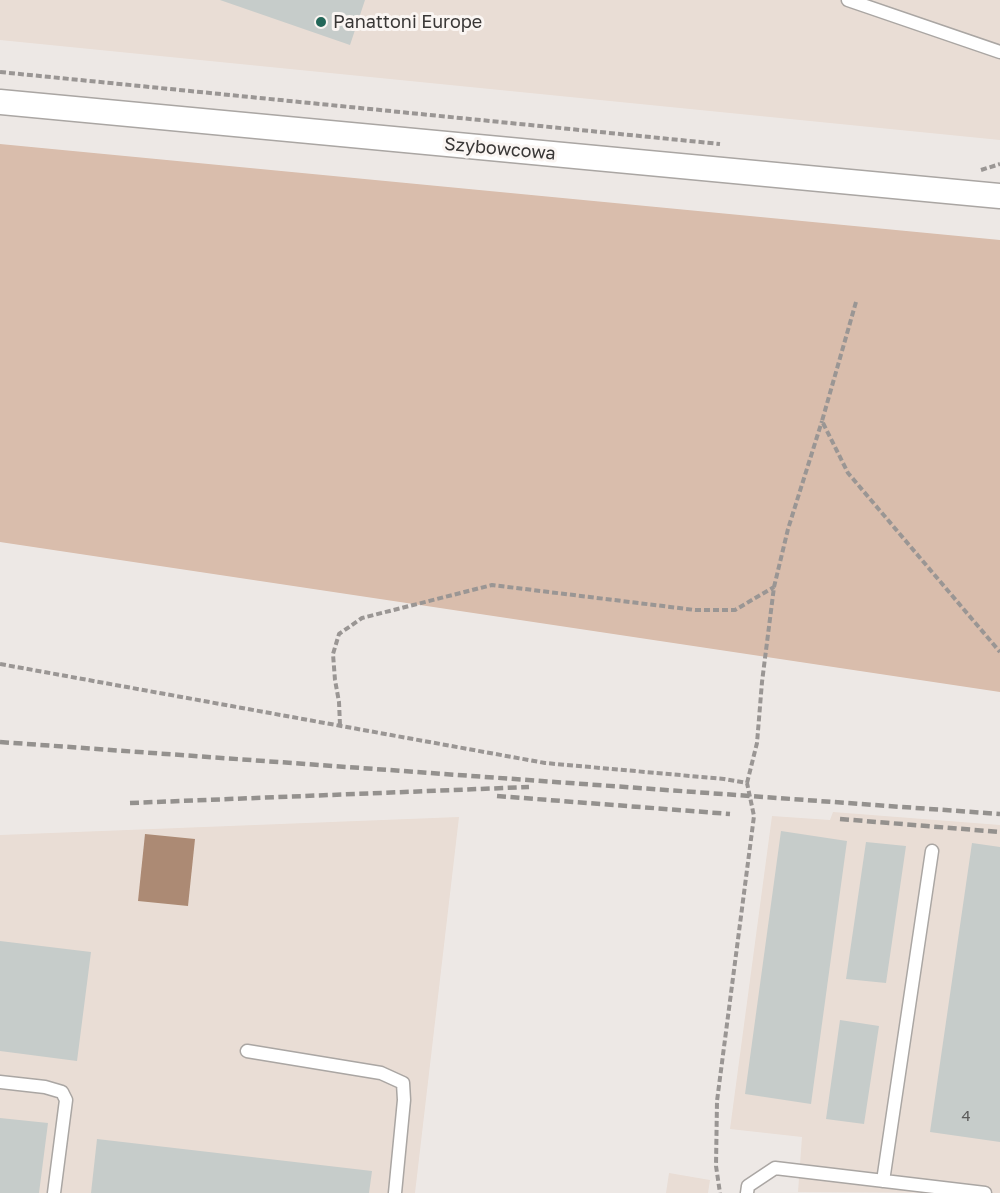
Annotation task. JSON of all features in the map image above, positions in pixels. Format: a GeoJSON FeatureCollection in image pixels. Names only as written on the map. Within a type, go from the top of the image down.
{"type":"FeatureCollection","features":[{"type":"Feature","properties":{"kind":"street","name":"Szybowcowa"},"geometry":{"type":"LineString","coordinates":[[0,102],[1000,196]]}},
{"type":"Feature","properties":{"kind":"lane"},"geometry":{"type":"LineString","coordinates":[[848,0],[1000,52]]}},
{"type":"Feature","properties":{"kind":"lane"},"geometry":{"type":"LineString","coordinates":[[883,1181],[932,851]]}},
{"type":"Feature","properties":{"kind":"lane"},"geometry":{"type":"LineString","coordinates":[[247,1051],[381,1073],[403,1083],[404,1100],[395,1193]]}},
{"type":"Feature","properties":{"kind":"lane"},"geometry":{"type":"LineString","coordinates":[[0,1082],[45,1087],[62,1092],[66,1100],[54,1193]]}},
{"type":"Feature","properties":{"kind":"lane"},"geometry":{"type":"LineString","coordinates":[[747,1193],[748,1186],[776,1168],[985,1193]]}},
{"type":"Feature","properties":{"kind":"path"},"geometry":{"type":"LineString","coordinates":[[0,72],[722,145]]}},
{"type":"Feature","properties":{"kind":"path"},"geometry":{"type":"LineString","coordinates":[[976,170],[1000,164]]}},
{"type":"Feature","properties":{"kind":"path"},"geometry":{"type":"LineString","coordinates":[[720,1193],[716,1166],[717,1101],[754,816],[747,783],[757,743],[774,587],[788,530],[856,302]]}},
{"type":"Feature","properties":{"kind":"path"},"geometry":{"type":"LineString","coordinates":[[822,421],[848,473],[1000,652]]}},
{"type":"Feature","properties":{"kind":"path"},"geometry":{"type":"LineString","coordinates":[[340,725],[333,654],[339,634],[362,618],[492,585],[695,610],[735,610],[759,598],[774,587]]}},
{"type":"Feature","properties":{"kind":"path"},"geometry":{"type":"LineString","coordinates":[[0,664],[545,763],[747,783]]}},
{"type":"Feature","properties":{"kind":"shaded area"},"geometry":{"type":"Polygon","coordinates":[[[0,0],[1000,0],[1000,140],[0,40],[0,0]]]}},
{"type":"Feature","properties":{"kind":"shaded area"},"geometry":{"type":"Polygon","coordinates":[[[0,144],[1000,240],[1000,692],[0,542],[0,144]]]}},
{"type":"Feature","properties":{"kind":"shaded area"},"geometry":{"type":"Polygon","coordinates":[[[833,812],[1000,825],[1000,1193],[798,1192],[802,1137],[730,1129],[772,816],[830,820],[833,812]]]}},
{"type":"Feature","properties":{"kind":"shaded area"},"geometry":{"type":"Polygon","coordinates":[[[459,817],[415,1193],[0,1193],[0,835],[459,817]]]}},
{"type":"Feature","properties":{"kind":"shaded area"},"geometry":{"type":"Polygon","coordinates":[[[145,834],[195,839],[188,906],[138,901],[145,834]]]}},
{"type":"Feature","properties":{"kind":"shaded area"},"geometry":{"type":"Polygon","coordinates":[[[669,1173],[710,1180],[708,1193],[666,1193],[669,1173]]]}},
{"type":"Feature","properties":{"kind":"building","name":"Panattoni Europe"},"geometry":{"type":"Polygon","coordinates":[[[220,0],[365,0],[350,45],[220,0]]]}},
{"type":"Feature","properties":{"kind":"building"},"geometry":{"type":"Polygon","coordinates":[[[781,831],[847,841],[811,1104],[745,1094],[781,831]]]}},
{"type":"Feature","properties":{"kind":"building"},"geometry":{"type":"Polygon","coordinates":[[[866,842],[906,846],[886,983],[846,979],[866,842]]]}},
{"type":"Feature","properties":{"kind":"building"},"geometry":{"type":"Polygon","coordinates":[[[972,843],[1000,847],[1000,1142],[930,1132],[972,843]]]}},
{"type":"Feature","properties":{"kind":"building"},"geometry":{"type":"Polygon","coordinates":[[[0,941],[91,952],[77,1061],[0,1051],[0,941]]]}},
{"type":"Feature","properties":{"kind":"building"},"geometry":{"type":"Polygon","coordinates":[[[840,1020],[879,1026],[864,1124],[826,1119],[840,1020]]]}},
{"type":"Feature","properties":{"kind":"building"},"geometry":{"type":"Polygon","coordinates":[[[0,1118],[48,1123],[39,1193],[0,1193],[0,1118]]]}},
{"type":"Feature","properties":{"kind":"building"},"geometry":{"type":"Polygon","coordinates":[[[97,1139],[372,1171],[369,1193],[91,1193],[97,1139]]]}},
{"type":"Feature","properties":{"kind":"railway"},"geometry":{"type":"LineString","coordinates":[[0,742],[1000,814]]}},
{"type":"Feature","properties":{"kind":"railway"},"geometry":{"type":"LineString","coordinates":[[130,803],[529,787]]}},
{"type":"Feature","properties":{"kind":"railway"},"geometry":{"type":"LineString","coordinates":[[497,796],[730,814]]}},
{"type":"Feature","properties":{"kind":"railway"},"geometry":{"type":"LineString","coordinates":[[840,819],[1000,832]]}},
{"type":"Feature","properties":{"kind":"place","name":"Panattoni Europe"},"geometry":{"type":"Point","coordinates":[321,22]}}]}
